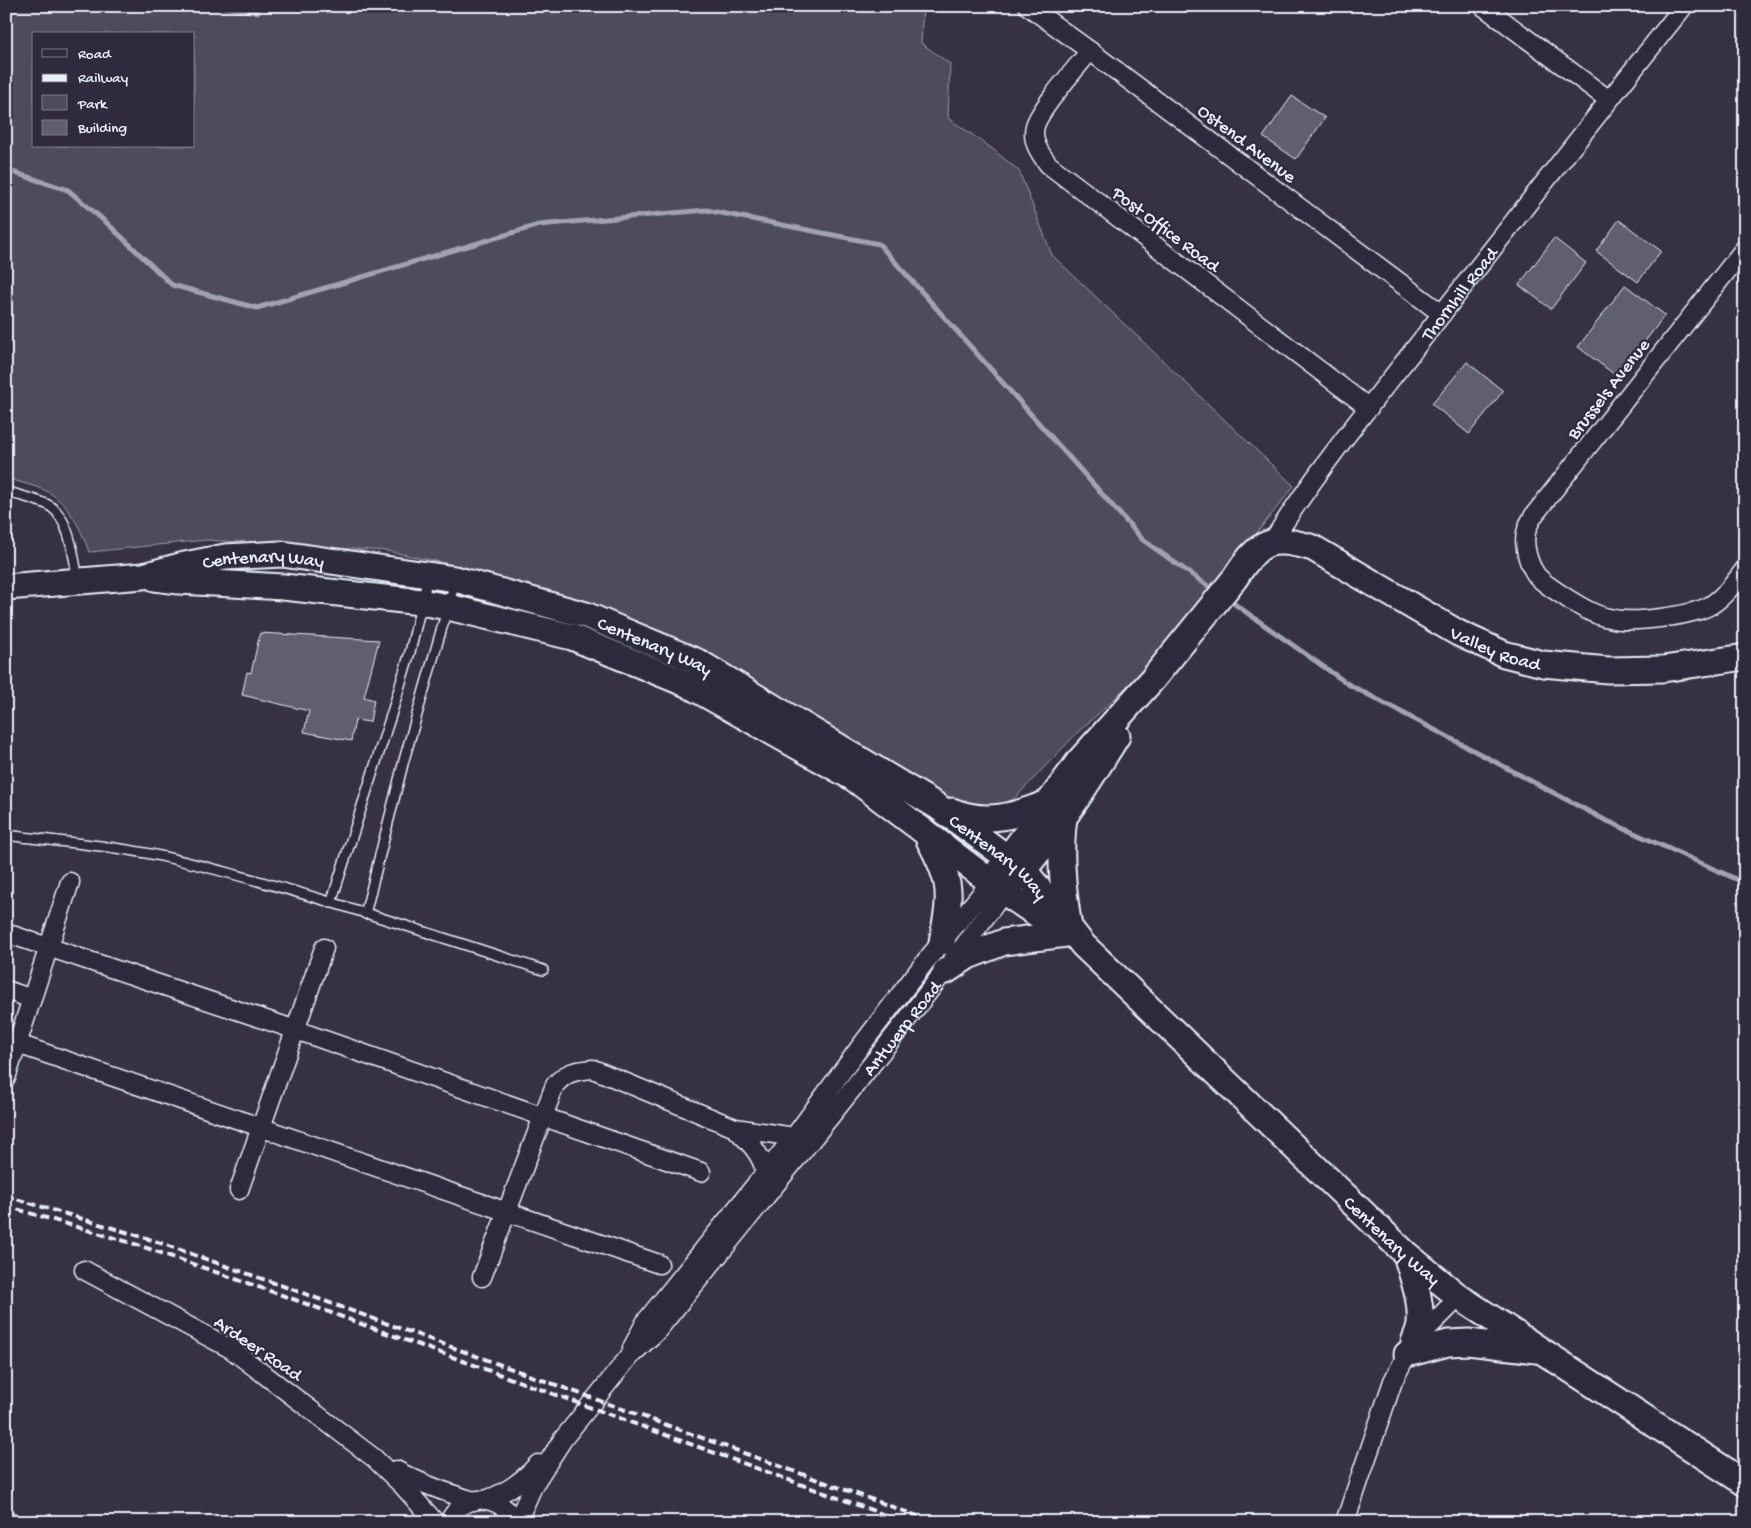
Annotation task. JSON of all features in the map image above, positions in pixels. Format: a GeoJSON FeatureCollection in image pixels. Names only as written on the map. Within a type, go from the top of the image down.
{"type":"FeatureCollection","features":[{"type":"Feature","properties":{"kind":"main road","name":"Thornhill Road"},"geometry":{"type":"LineString","coordinates":[[1201,619],[1235,578],[1247,560],[1259,547],[1272,542]]}},
{"type":"Feature","properties":{"kind":"main road","name":"Valley Road"},"geometry":{"type":"LineString","coordinates":[[1272,542],[1293,542],[1313,548],[1458,633],[1504,654],[1543,664],[1608,670],[1663,669],[1745,657]]}},
{"type":"Feature","properties":{"kind":"main road","name":"Centenary Way"},"geometry":{"type":"LineString","coordinates":[[6,586],[143,576],[226,557],[282,554],[455,579],[586,615],[698,662],[938,806],[1016,864],[1073,935],[1406,1254],[1459,1297],[1745,1483]]}},
{"type":"Feature","properties":{"kind":"main road","name":"Centenary Way"},"geometry":{"type":"LineString","coordinates":[[143,576],[179,581],[283,587],[421,602],[572,637],[689,685],[852,777],[998,887],[1073,935]]}},
{"type":"Feature","properties":{"kind":"main road","name":"Antwerp Road"},"geometry":{"type":"LineString","coordinates":[[998,887],[1056,810],[1091,779],[1152,680],[1201,619]]}},
{"type":"Feature","properties":{"kind":"main road"},"geometry":{"type":"LineString","coordinates":[[938,806],[963,816],[979,819],[1056,810],[1066,908],[1073,935],[1004,942],[968,956],[946,971]]}},
{"type":"Feature","properties":{"kind":"main road"},"geometry":{"type":"LineString","coordinates":[[925,833],[945,871],[948,885],[948,912],[942,942]]}},
{"type":"Feature","properties":{"kind":"main road"},"geometry":{"type":"LineString","coordinates":[[1406,1254],[1420,1312],[1420,1324],[1411,1348],[1468,1342],[1544,1352]]}},
{"type":"Feature","properties":{"kind":"street","name":"Ostend Avenue"},"geometry":{"type":"LineString","coordinates":[[1028,6],[1442,314]]}},
{"type":"Feature","properties":{"kind":"street"},"geometry":{"type":"LineString","coordinates":[[1483,6],[1609,100]]}},
{"type":"Feature","properties":{"kind":"street","name":"Thornhill Road"},"geometry":{"type":"LineString","coordinates":[[1272,542],[1298,500],[1684,6]]}},
{"type":"Feature","properties":{"kind":"street","name":"Post Office Road"},"geometry":{"type":"LineString","coordinates":[[1090,51],[1045,109],[1035,126],[1034,138],[1038,152],[1049,165],[1369,408]]}},
{"type":"Feature","properties":{"kind":"street","name":"Brussels Avenue"},"geometry":{"type":"LineString","coordinates":[[1745,248],[1534,515],[1526,529],[1526,547],[1530,562],[1538,576],[1558,592],[1588,611],[1611,619],[1668,617],[1697,610],[1710,605],[1726,593],[1745,569]]}},
{"type":"Feature","properties":{"kind":"street"},"geometry":{"type":"LineString","coordinates":[[6,1078],[12,1042],[32,999],[70,882]]}},
{"type":"Feature","properties":{"kind":"street","name":"Antwerp Road"},"geometry":{"type":"LineString","coordinates":[[628,1358],[646,1321],[794,1136],[860,1047],[942,942],[998,887]]}},
{"type":"Feature","properties":{"kind":"street","name":"Antwerp Road"},"geometry":{"type":"LineString","coordinates":[[516,1522],[534,1484],[563,1439],[628,1358],[657,1331],[876,1060],[946,971],[998,887]]}},
{"type":"Feature","properties":{"kind":"street"},"geometry":{"type":"LineString","coordinates":[[6,933],[296,1030],[702,1172]]}},
{"type":"Feature","properties":{"kind":"street"},"geometry":{"type":"LineString","coordinates":[[239,1190],[324,948]]}},
{"type":"Feature","properties":{"kind":"street"},"geometry":{"type":"LineString","coordinates":[[6,990],[32,999]]}},
{"type":"Feature","properties":{"kind":"street"},"geometry":{"type":"LineString","coordinates":[[12,1042],[659,1264]]}},
{"type":"Feature","properties":{"kind":"street"},"geometry":{"type":"LineString","coordinates":[[482,1276],[555,1085],[562,1076],[574,1071],[593,1069],[734,1128],[794,1136]]}},
{"type":"Feature","properties":{"kind":"street"},"geometry":{"type":"LineString","coordinates":[[734,1128],[758,1154],[763,1162],[765,1172]]}},
{"type":"Feature","properties":{"kind":"street","name":"Ardeer Road"},"geometry":{"type":"LineString","coordinates":[[84,1270],[231,1349],[374,1458],[414,1496],[435,1522]]}},
{"type":"Feature","properties":{"kind":"street"},"geometry":{"type":"LineString","coordinates":[[1345,1522],[1393,1381],[1411,1348],[1459,1297]]}},
{"type":"Feature","properties":{"kind":"street","name":"Antwerp Road"},"geometry":{"type":"LineString","coordinates":[[449,1522],[456,1511],[464,1504],[499,1495],[521,1481],[563,1439]]}},
{"type":"Feature","properties":{"kind":"street","name":"Ardeer Road"},"geometry":{"type":"LineString","coordinates":[[374,1458],[416,1481],[455,1496],[495,1502],[505,1507],[512,1514],[516,1522]]}},
{"type":"Feature","properties":{"kind":"street"},"geometry":{"type":"LineString","coordinates":[[6,1520],[11,1522]]}},
{"type":"Feature","properties":{"kind":"lane"},"geometry":{"type":"LineString","coordinates":[[6,491],[50,506],[65,524],[72,547],[78,581]]}},
{"type":"Feature","properties":{"kind":"lane"},"geometry":{"type":"LineString","coordinates":[[331,903],[410,652],[429,574]]}},
{"type":"Feature","properties":{"kind":"lane"},"geometry":{"type":"LineString","coordinates":[[365,914],[404,760],[455,579]]}},
{"type":"Feature","properties":{"kind":"lane"},"geometry":{"type":"LineString","coordinates":[[6,835],[103,847],[173,859],[331,903],[544,970]]}},
{"type":"Feature","properties":{"kind":"green space"},"geometry":{"type":"Polygon","coordinates":[[[6,6],[923,6],[921,43],[950,64],[948,118],[990,147],[1019,171],[1052,255],[1294,486],[1167,646],[1077,733],[1015,798],[1000,805],[982,806],[959,803],[671,635],[561,594],[468,568],[387,551],[206,540],[89,552],[78,525],[60,501],[44,490],[6,478],[6,6]]]}},
{"type":"Feature","properties":{"kind":"building"},"geometry":{"type":"Polygon","coordinates":[[[1292,96],[1325,118],[1296,159],[1263,137],[1292,96]]]}},
{"type":"Feature","properties":{"kind":"building"},"geometry":{"type":"Polygon","coordinates":[[[1619,220],[1661,251],[1638,282],[1596,251],[1619,220]]]}},
{"type":"Feature","properties":{"kind":"building"},"geometry":{"type":"Polygon","coordinates":[[[1554,238],[1586,263],[1551,309],[1519,285],[1554,238]]]}},
{"type":"Feature","properties":{"kind":"building"},"geometry":{"type":"Polygon","coordinates":[[[1625,285],[1665,315],[1618,377],[1578,347],[1625,285]]]}},
{"type":"Feature","properties":{"kind":"building"},"geometry":{"type":"Polygon","coordinates":[[[1467,362],[1503,391],[1469,434],[1432,404],[1467,362]]]}},
{"type":"Feature","properties":{"kind":"building"},"geometry":{"type":"Polygon","coordinates":[[[260,633],[379,640],[364,697],[374,700],[370,722],[355,720],[351,741],[304,732],[309,711],[242,695],[247,672],[251,673],[260,633]]]}},
{"type":"Feature","properties":{"kind":"waterway"},"geometry":{"type":"LineString","coordinates":[[219,6],[258,12]]}},
{"type":"Feature","properties":{"kind":"waterway"},"geometry":{"type":"LineString","coordinates":[[6,170],[68,190],[108,224],[172,285],[257,308],[539,225],[706,210],[879,244],[1143,540],[1215,591]]}},
{"type":"Feature","properties":{"kind":"waterway"},"geometry":{"type":"LineString","coordinates":[[1226,598],[1348,684],[1603,819],[1745,883]]}},
{"type":"Feature","properties":{"kind":"railway"},"geometry":{"type":"LineString","coordinates":[[6,1196],[146,1238],[297,1291],[934,1522]]}},
{"type":"Feature","properties":{"kind":"railway"},"geometry":{"type":"LineString","coordinates":[[6,1206],[138,1245],[293,1299],[904,1522]]}}]}
